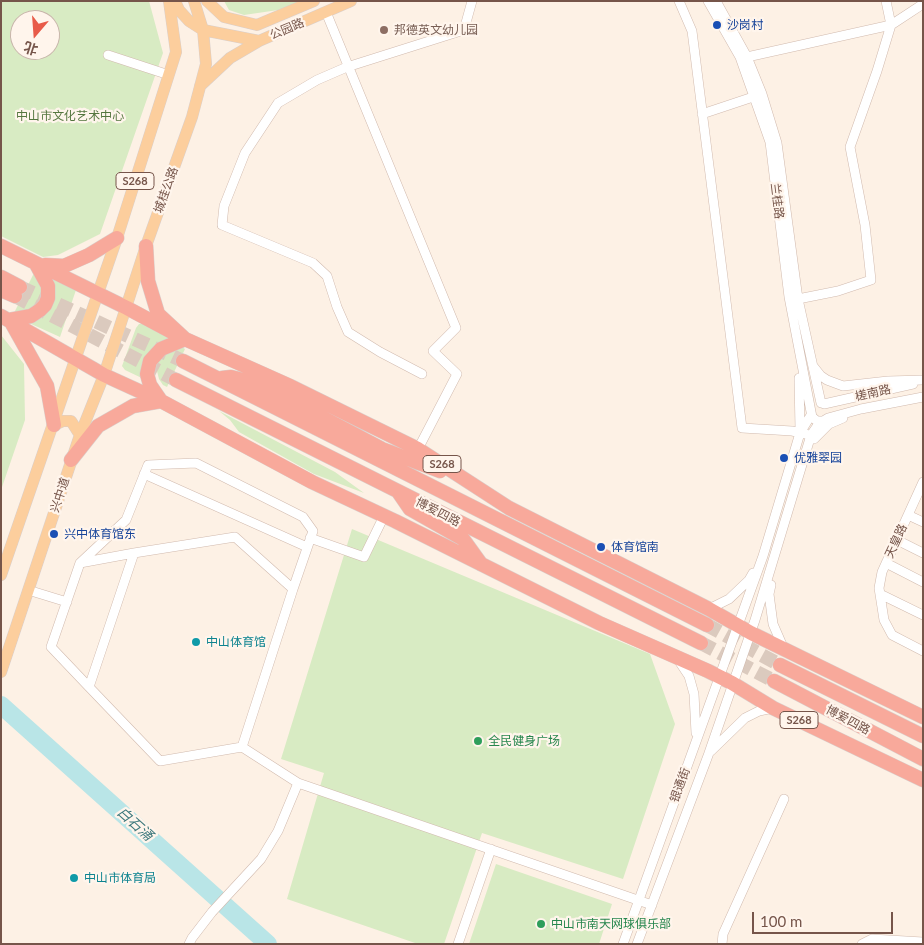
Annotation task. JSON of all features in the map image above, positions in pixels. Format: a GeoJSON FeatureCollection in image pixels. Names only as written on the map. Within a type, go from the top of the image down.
{"type":"FeatureCollection","features":[{"type":"Feature","properties":{"kind":"highway"},"geometry":{"type":"LineString","coordinates":[[36,264],[64,266],[89,255],[117,238]]}},
{"type":"Feature","properties":{"kind":"highway"},"geometry":{"type":"LineString","coordinates":[[1,246],[98,294]]}},
{"type":"Feature","properties":{"kind":"highway","name":"S268"},"geometry":{"type":"LineString","coordinates":[[146,246],[148,281],[158,314],[185,339]]}},
{"type":"Feature","properties":{"kind":"highway"},"geometry":{"type":"LineString","coordinates":[[5,318],[31,316],[45,305],[48,298],[48,286],[36,264]]}},
{"type":"Feature","properties":{"kind":"highway"},"geometry":{"type":"LineString","coordinates":[[1,277],[18,292],[1,290]]}},
{"type":"Feature","properties":{"kind":"highway","name":"S268"},"geometry":{"type":"LineString","coordinates":[[98,294],[185,339],[290,386],[418,449],[508,508],[709,609],[751,633],[923,717]]}},
{"type":"Feature","properties":{"kind":"highway"},"geometry":{"type":"LineString","coordinates":[[5,318],[75,358]]}},
{"type":"Feature","properties":{"kind":"highway"},"geometry":{"type":"LineString","coordinates":[[5,318],[46,386],[54,425]]}},
{"type":"Feature","properties":{"kind":"highway"},"geometry":{"type":"LineString","coordinates":[[71,460],[98,426],[132,406],[161,401],[150,385],[147,374],[150,361],[161,349],[185,339]]}},
{"type":"Feature","properties":{"kind":"highway","name":"S268"},"geometry":{"type":"LineString","coordinates":[[75,358],[104,375],[161,401],[312,482],[599,623],[719,676],[773,708],[923,780]]}},
{"type":"Feature","properties":{"kind":"highway","name":"博爱四路"},"geometry":{"type":"LineString","coordinates":[[183,361],[707,625]]}},
{"type":"Feature","properties":{"kind":"highway"},"geometry":{"type":"LineString","coordinates":[[218,379],[231,377],[274,392],[382,449],[430,466],[491,501],[508,508]]}},
{"type":"Feature","properties":{"kind":"highway","name":"博爱四路"},"geometry":{"type":"LineString","coordinates":[[176,380],[701,643]]}},
{"type":"Feature","properties":{"kind":"highway"},"geometry":{"type":"LineString","coordinates":[[397,491],[410,508],[463,539],[483,566]]}},
{"type":"Feature","properties":{"kind":"highway","name":"博爱四路"},"geometry":{"type":"LineString","coordinates":[[780,665],[923,736]]}},
{"type":"Feature","properties":{"kind":"highway","name":"博爱四路"},"geometry":{"type":"LineString","coordinates":[[774,680],[923,758]]}},
{"type":"Feature","properties":{"kind":"main road","name":"S268"},"geometry":{"type":"LineString","coordinates":[[75,358],[117,238],[176,52],[169,1]]}},
{"type":"Feature","properties":{"kind":"main road","name":"公园路"},"geometry":{"type":"LineString","coordinates":[[175,1],[179,10],[189,21],[203,30],[260,41],[351,1]]}},
{"type":"Feature","properties":{"kind":"main road","name":"城桂公路"},"geometry":{"type":"LineString","coordinates":[[104,375],[146,246],[192,117],[206,64],[203,30],[194,1]]}},
{"type":"Feature","properties":{"kind":"main road","name":"公园路"},"geometry":{"type":"LineString","coordinates":[[207,1],[224,17],[257,26],[314,1]]}},
{"type":"Feature","properties":{"kind":"main road"},"geometry":{"type":"LineString","coordinates":[[200,86],[230,58],[260,41]]}},
{"type":"Feature","properties":{"kind":"main road"},"geometry":{"type":"LineString","coordinates":[[1,575],[54,425],[75,358]]}},
{"type":"Feature","properties":{"kind":"main road","name":"兴中道"},"geometry":{"type":"LineString","coordinates":[[2,670],[71,460],[104,375]]}},
{"type":"Feature","properties":{"kind":"main road"},"geometry":{"type":"LineString","coordinates":[[54,425],[63,421],[71,421],[80,435]]}},
{"type":"Feature","properties":{"kind":"street"},"geometry":{"type":"LineString","coordinates":[[422,374],[380,352],[348,332],[337,307],[327,276],[313,263],[222,225],[224,206],[245,153],[278,103],[317,80],[348,66],[464,30],[472,1]]}},
{"type":"Feature","properties":{"kind":"street"},"geometry":{"type":"LineString","coordinates":[[679,1],[692,30],[742,428],[792,431],[811,435]]}},
{"type":"Feature","properties":{"kind":"street","name":"兰桂路"},"geometry":{"type":"LineString","coordinates":[[708,1],[740,57],[778,144],[798,299],[811,364],[823,404]]}},
{"type":"Feature","properties":{"kind":"street","name":"兰桂路"},"geometry":{"type":"LineString","coordinates":[[716,1],[746,58],[770,142],[789,297],[798,354],[811,413]]}},
{"type":"Feature","properties":{"kind":"street"},"geometry":{"type":"LineString","coordinates":[[798,299],[838,291],[871,280],[866,225],[850,147],[878,71],[891,25],[886,1]]}},
{"type":"Feature","properties":{"kind":"street"},"geometry":{"type":"LineString","coordinates":[[746,58],[891,25],[923,4]]}},
{"type":"Feature","properties":{"kind":"street"},"geometry":{"type":"LineString","coordinates":[[326,12],[456,328],[433,352],[457,374],[418,449]]}},
{"type":"Feature","properties":{"kind":"street"},"geometry":{"type":"LineString","coordinates":[[108,54],[169,75]]}},
{"type":"Feature","properties":{"kind":"street"},"geometry":{"type":"LineString","coordinates":[[702,114],[758,96]]}},
{"type":"Feature","properties":{"kind":"street"},"geometry":{"type":"LineString","coordinates":[[798,354],[800,433]]}},
{"type":"Feature","properties":{"kind":"street"},"geometry":{"type":"LineString","coordinates":[[811,364],[821,376],[843,386],[888,381],[923,381]]}},
{"type":"Feature","properties":{"kind":"street","name":"槎南路"},"geometry":{"type":"LineString","coordinates":[[823,404],[923,381]]}},
{"type":"Feature","properties":{"kind":"street","name":"槎南路"},"geometry":{"type":"LineString","coordinates":[[824,420],[923,397]]}},
{"type":"Feature","properties":{"kind":"street"},"geometry":{"type":"LineString","coordinates":[[738,626],[764,556],[800,433],[815,404],[823,404],[829,412],[811,435],[751,633]]}},
{"type":"Feature","properties":{"kind":"street"},"geometry":{"type":"LineString","coordinates":[[808,448],[818,434],[829,424],[861,410]]}},
{"type":"Feature","properties":{"kind":"street"},"geometry":{"type":"LineString","coordinates":[[811,413],[814,420],[824,420]]}},
{"type":"Feature","properties":{"kind":"street"},"geometry":{"type":"LineString","coordinates":[[242,747],[312,530],[303,517],[196,463],[148,465],[126,520],[80,563],[51,647],[160,761],[242,747],[298,782],[652,905]]}},
{"type":"Feature","properties":{"kind":"street"},"geometry":{"type":"LineString","coordinates":[[144,474],[309,542],[364,557],[384,516]]}},
{"type":"Feature","properties":{"kind":"street","name":"天皇路"},"geometry":{"type":"LineString","coordinates":[[922,486],[882,572],[880,594],[884,620],[892,634],[923,651]]}},
{"type":"Feature","properties":{"kind":"street"},"geometry":{"type":"LineString","coordinates":[[908,515],[923,522]]}},
{"type":"Feature","properties":{"kind":"street"},"geometry":{"type":"LineString","coordinates":[[80,563],[236,537],[293,589]]}},
{"type":"Feature","properties":{"kind":"street"},"geometry":{"type":"LineString","coordinates":[[897,540],[923,553]]}},
{"type":"Feature","properties":{"kind":"street"},"geometry":{"type":"LineString","coordinates":[[89,687],[134,553]]}},
{"type":"Feature","properties":{"kind":"street"},"geometry":{"type":"LineString","coordinates":[[709,609],[730,600],[749,580],[764,556]]}},
{"type":"Feature","properties":{"kind":"street"},"geometry":{"type":"LineString","coordinates":[[774,559],[769,594],[773,624],[783,647]]}},
{"type":"Feature","properties":{"kind":"street"},"geometry":{"type":"LineString","coordinates":[[886,563],[923,582]]}},
{"type":"Feature","properties":{"kind":"street"},"geometry":{"type":"LineString","coordinates":[[28,590],[66,602]]}},
{"type":"Feature","properties":{"kind":"street"},"geometry":{"type":"LineString","coordinates":[[880,594],[923,615]]}},
{"type":"Feature","properties":{"kind":"street","name":"银通街"},"geometry":{"type":"LineString","coordinates":[[623,944],[738,626]]}},
{"type":"Feature","properties":{"kind":"street","name":"银通街"},"geometry":{"type":"LineString","coordinates":[[637,944],[709,753],[751,633]]}},
{"type":"Feature","properties":{"kind":"street"},"geometry":{"type":"LineString","coordinates":[[677,657],[688,676],[694,694],[697,729],[696,743]]}},
{"type":"Feature","properties":{"kind":"street"},"geometry":{"type":"LineString","coordinates":[[709,753],[746,718],[758,711],[773,708]]}},
{"type":"Feature","properties":{"kind":"street"},"geometry":{"type":"LineString","coordinates":[[189,944],[212,912],[261,859],[278,831],[298,782]]}},
{"type":"Feature","properties":{"kind":"street"},"geometry":{"type":"LineString","coordinates":[[722,944],[723,934],[784,799]]}},
{"type":"Feature","properties":{"kind":"street"},"geometry":{"type":"LineString","coordinates":[[458,944],[490,849]]}},
{"type":"Feature","properties":{"kind":"street"},"geometry":{"type":"LineString","coordinates":[[862,944],[872,939],[923,942]]}},
{"type":"Feature","properties":{"kind":"green space","name":"中山市文化艺术中心"},"geometry":{"type":"Polygon","coordinates":[[[1,1],[149,1],[163,53],[100,234],[58,255],[43,257],[1,236],[1,1]]]}},
{"type":"Feature","properties":{"kind":"green space"},"geometry":{"type":"Polygon","coordinates":[[[224,1],[301,1],[285,9],[244,15],[229,10],[224,1]]]}},
{"type":"Feature","properties":{"kind":"green space"},"geometry":{"type":"Polygon","coordinates":[[[34,273],[43,292],[36,308],[18,313],[15,311],[34,273]]]}},
{"type":"Feature","properties":{"kind":"green space"},"geometry":{"type":"Polygon","coordinates":[[[47,274],[76,290],[60,337],[29,323],[36,320],[47,274]]]}},
{"type":"Feature","properties":{"kind":"green space"},"geometry":{"type":"Polygon","coordinates":[[[139,324],[143,324],[168,336],[167,339],[160,342],[148,381],[125,370],[122,366],[139,324]]]}},
{"type":"Feature","properties":{"kind":"green space"},"geometry":{"type":"Polygon","coordinates":[[[1,335],[24,364],[25,420],[1,490],[1,335]]]}},
{"type":"Feature","properties":{"kind":"green space"},"geometry":{"type":"Polygon","coordinates":[[[182,347],[185,349],[167,387],[159,379],[157,363],[166,350],[182,347]]]}},
{"type":"Feature","properties":{"kind":"green space"},"geometry":{"type":"Polygon","coordinates":[[[219,411],[335,472],[364,493],[314,474],[239,432],[230,420],[219,411]]]}},
{"type":"Feature","properties":{"kind":"green space","name":"全民健身广场"},"geometry":{"type":"Polygon","coordinates":[[[352,529],[650,654],[675,724],[623,879],[482,833],[444,944],[418,944],[287,899],[324,773],[281,759],[352,529]]]}},
{"type":"Feature","properties":{"kind":"green space","name":"中山市南天网球俱乐部"},"geometry":{"type":"Polygon","coordinates":[[[496,864],[612,904],[599,944],[469,944],[496,864]]]}},
{"type":"Feature","properties":{"kind":"waterway","name":"白石涌"},"geometry":{"type":"LineString","coordinates":[[1,705],[268,944]]}},
{"type":"Feature","properties":{"kind":"tunnel"},"geometry":{"type":"LineString","coordinates":[[20,287],[183,361]]}},
{"type":"Feature","properties":{"kind":"tunnel"},"geometry":{"type":"LineString","coordinates":[[15,296],[176,380]]}},
{"type":"Feature","properties":{"kind":"tunnel"},"geometry":{"type":"LineString","coordinates":[[707,625],[780,665]]}},
{"type":"Feature","properties":{"kind":"tunnel"},"geometry":{"type":"LineString","coordinates":[[701,643],[774,681]]}},
{"type":"Feature","properties":{"kind":"place","name":"沙岗村"},"geometry":{"type":"Point","coordinates":[717,25]}},
{"type":"Feature","properties":{"kind":"place","name":"邦德英文幼儿园"},"geometry":{"type":"Point","coordinates":[384,30]}},
{"type":"Feature","properties":{"kind":"place","name":"优雅翠园"},"geometry":{"type":"Point","coordinates":[784,458]}},
{"type":"Feature","properties":{"kind":"place","name":"兴中体育馆东"},"geometry":{"type":"Point","coordinates":[54,534]}},
{"type":"Feature","properties":{"kind":"place","name":"体育馆南"},"geometry":{"type":"Point","coordinates":[601,547]}},
{"type":"Feature","properties":{"kind":"place","name":"中山体育馆"},"geometry":{"type":"Point","coordinates":[196,642]}},
{"type":"Feature","properties":{"kind":"place","name":"全民健身广场"},"geometry":{"type":"Point","coordinates":[478,741]}},
{"type":"Feature","properties":{"kind":"place","name":"中山市体育局"},"geometry":{"type":"Point","coordinates":[74,878]}},
{"type":"Feature","properties":{"kind":"place","name":"中山市南天网球俱乐部"},"geometry":{"type":"Point","coordinates":[541,924]}}]}
